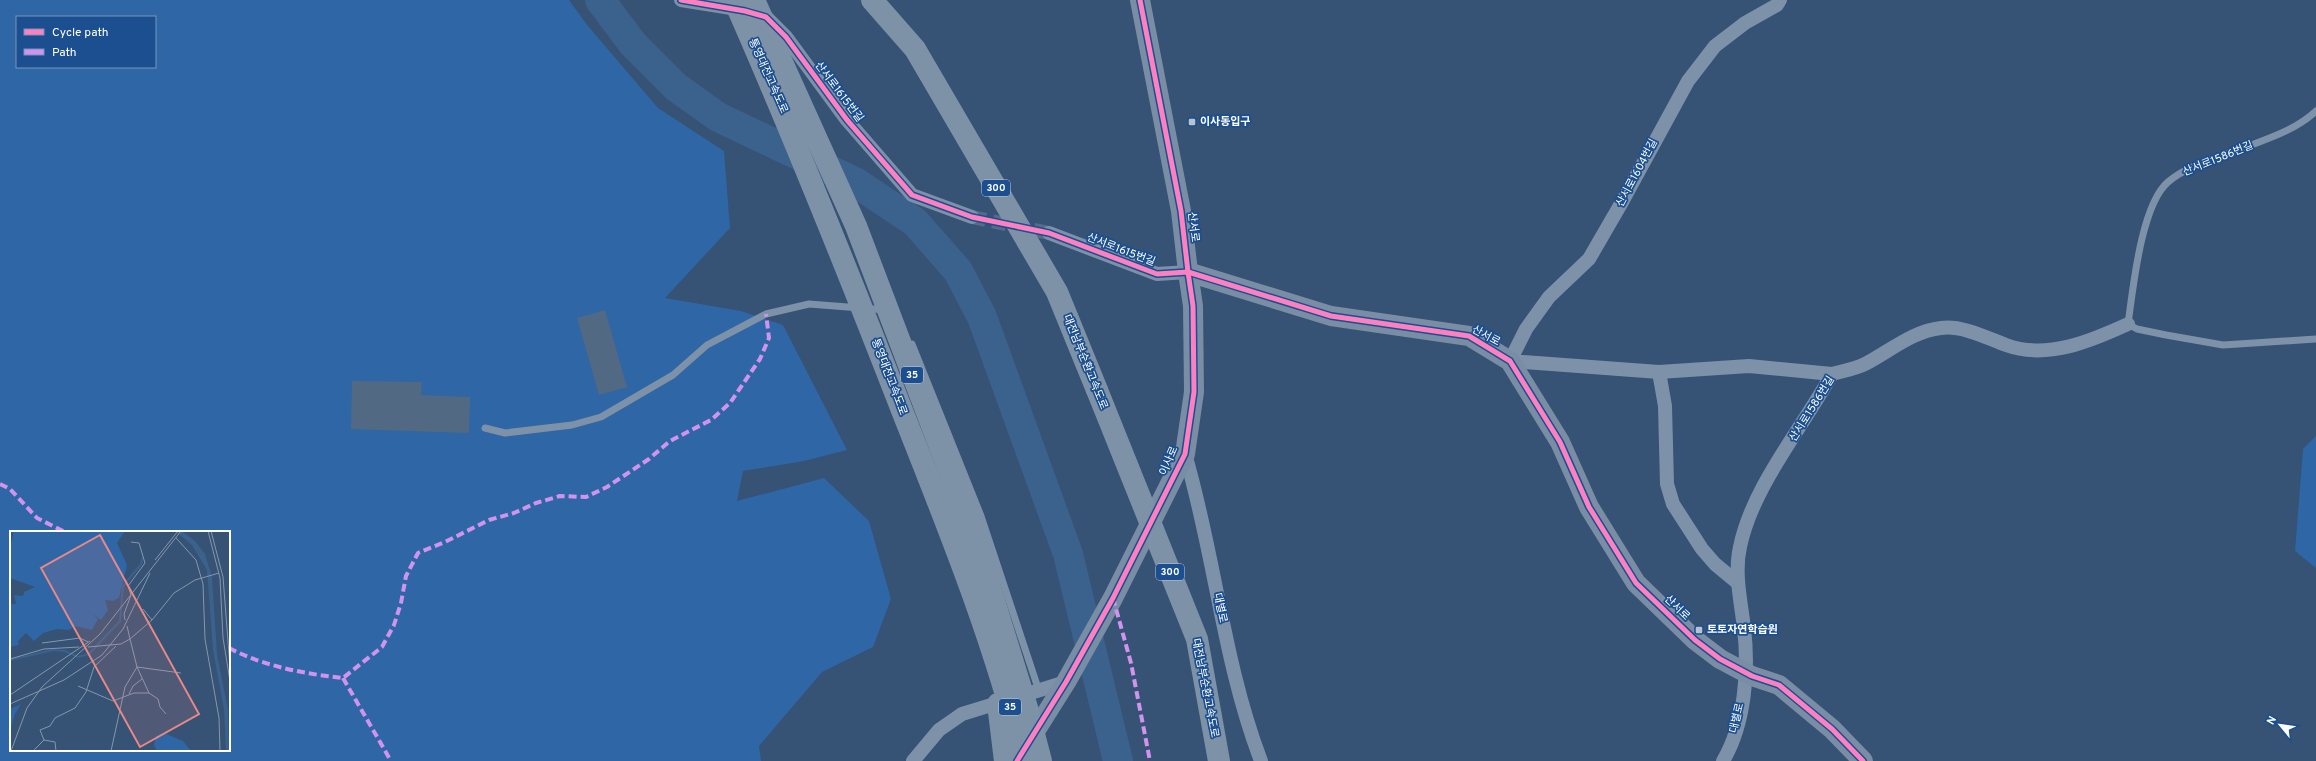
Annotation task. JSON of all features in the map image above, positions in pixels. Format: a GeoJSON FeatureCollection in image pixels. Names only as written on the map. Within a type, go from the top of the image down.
{"type":"FeatureCollection","features":[{"type":"Feature","properties":{"kind":"highway","name":"통영대전고속도로"},"geometry":{"type":"LineString","coordinates":[[734,0],[788,121],[955,544],[1013,716],[1024,761]]}},
{"type":"Feature","properties":{"kind":"highway","name":"통영대전고속도로"},"geometry":{"type":"LineString","coordinates":[[754,0],[856,226],[975,539],[1028,711],[1041,761]]}},
{"type":"Feature","properties":{"kind":"highway","name":"대전남부순환고속도로"},"geometry":{"type":"LineString","coordinates":[[872,0],[914,49],[1057,292],[1197,638],[1219,761]]}},
{"type":"Feature","properties":{"kind":"highway"},"geometry":{"type":"LineString","coordinates":[[992,653],[1004,761]]}},
{"type":"Feature","properties":{"kind":"street","name":"산서로1615번길"},"geometry":{"type":"LineString","coordinates":[[681,0],[745,11],[766,17],[786,37],[847,120],[912,195],[972,217]]}},
{"type":"Feature","properties":{"kind":"street","name":"산서로"},"geometry":{"type":"LineString","coordinates":[[1140,0],[1181,211],[1188,272],[1331,316],[1469,336],[1510,361],[1560,442],[1589,507],[1636,583],[1695,640],[1720,659],[1746,673],[1779,686],[1832,729],[1863,761]]}},
{"type":"Feature","properties":{"kind":"street","name":"산서로1604번길"},"geometry":{"type":"LineString","coordinates":[[1510,361],[1526,328],[1549,297],[1588,259],[1622,202],[1688,81],[1715,46],[1745,23],[1777,4],[1780,0]]}},
{"type":"Feature","properties":{"kind":"street","name":"산서로1615번길"},"geometry":{"type":"LineString","coordinates":[[1049,233],[1157,274],[1188,272]]}},
{"type":"Feature","properties":{"kind":"street","name":"이사로"},"geometry":{"type":"LineString","coordinates":[[1068,678],[1116,591],[1185,454],[1194,392],[1192,306],[1188,272]]}},
{"type":"Feature","properties":{"kind":"street","name":"산서로1586번길"},"geometry":{"type":"LineString","coordinates":[[1746,673],[1745,631],[1738,583],[1739,549],[1746,522],[1760,492],[1832,374],[1863,365],[1901,342],[1926,331],[1943,327],[1983,335],[2028,351],[2063,348],[2101,336],[2128,324]]}},
{"type":"Feature","properties":{"kind":"street","name":"산서로"},"geometry":{"type":"LineString","coordinates":[[1510,361],[1659,372],[1749,366],[1832,374]]}},
{"type":"Feature","properties":{"kind":"street"},"geometry":{"type":"LineString","coordinates":[[1659,372],[1665,406],[1667,484],[1673,504],[1702,549],[1714,564],[1738,583]]}},
{"type":"Feature","properties":{"kind":"street","name":"대별로"},"geometry":{"type":"LineString","coordinates":[[1185,454],[1197,492],[1232,660],[1261,761]]}},
{"type":"Feature","properties":{"kind":"street","name":"대별로"},"geometry":{"type":"LineString","coordinates":[[1723,761],[1728,752],[1738,722],[1746,673]]}},
{"type":"Feature","properties":{"kind":"street"},"geometry":{"type":"LineString","coordinates":[[913,761],[939,730],[962,714],[1039,691],[1068,678]]}},
{"type":"Feature","properties":{"kind":"street"},"geometry":{"type":"LineString","coordinates":[[1017,761],[1068,678]]}},
{"type":"Feature","properties":{"kind":"lane","name":"산서로1586번길"},"geometry":{"type":"LineString","coordinates":[[2128,324],[2135,278],[2150,208],[2167,183],[2184,171],[2282,133],[2316,111]]}},
{"type":"Feature","properties":{"kind":"lane"},"geometry":{"type":"LineString","coordinates":[[485,428],[505,433],[572,425],[601,417],[673,375],[707,345],[766,314],[809,304],[896,311],[902,325]]}},
{"type":"Feature","properties":{"kind":"lane"},"geometry":{"type":"LineString","coordinates":[[2128,324],[2137,329],[2223,345],[2316,339]]}},
{"type":"Feature","properties":{"kind":"lane"},"geometry":{"type":"LineString","coordinates":[[909,338],[919,359],[981,516],[1039,691]]}},
{"type":"Feature","properties":{"kind":"shaded area"},"geometry":{"type":"Polygon","coordinates":[[[0,0],[569,0],[588,26],[658,108],[724,151],[730,228],[665,298],[741,311],[783,325],[847,450],[804,461],[743,471],[737,501],[824,478],[869,521],[891,599],[873,647],[822,672],[759,746],[761,761],[0,761],[0,0]]]}},
{"type":"Feature","properties":{"kind":"shaded area"},"geometry":{"type":"Polygon","coordinates":[[[2316,436],[2316,568],[2295,551],[2303,449],[2316,436]]]}},
{"type":"Feature","properties":{"kind":"building"},"geometry":{"type":"Polygon","coordinates":[[[605,310],[627,387],[599,395],[577,318],[605,310]]]}},
{"type":"Feature","properties":{"kind":"building"},"geometry":{"type":"Polygon","coordinates":[[[352,381],[422,382],[421,395],[470,397],[469,433],[351,429],[352,381]]]}},
{"type":"Feature","properties":{"kind":"waterway"},"geometry":{"type":"LineString","coordinates":[[600,0],[633,44],[676,87],[718,117],[855,182],[915,222],[958,271],[982,317],[1068,554],[1118,761]]}},
{"type":"Feature","properties":{"kind":"tunnel"},"geometry":{"type":"LineString","coordinates":[[972,217],[1049,233]]}},
{"type":"Feature","properties":{"kind":"marked path"},"geometry":{"type":"LineString","coordinates":[[230,648],[256,660],[284,668],[343,678],[382,647],[394,625],[401,603],[406,576],[418,553],[445,542],[489,520],[514,513],[536,503],[560,496],[586,497],[607,487],[649,459],[670,441],[711,420],[730,403],[760,359],[769,338],[766,314]]}},
{"type":"Feature","properties":{"kind":"marked path"},"geometry":{"type":"LineString","coordinates":[[0,484],[10,489],[37,518],[63,531]]}},
{"type":"Feature","properties":{"kind":"marked path"},"geometry":{"type":"LineString","coordinates":[[1113,598],[1131,663],[1150,761]]}},
{"type":"Feature","properties":{"kind":"marked path"},"geometry":{"type":"LineString","coordinates":[[343,678],[391,761]]}},
{"type":"Feature","properties":{"kind":"cycle path"},"geometry":{"type":"LineString","coordinates":[[681,0],[745,11],[766,17],[786,37],[847,120],[912,195],[972,217],[1049,233],[1157,274],[1188,272],[1193,306],[1194,392],[1185,454],[1113,598],[1066,682],[1017,761]]}},
{"type":"Feature","properties":{"kind":"cycle path"},"geometry":{"type":"LineString","coordinates":[[1140,0],[1181,211],[1188,272],[1331,316],[1469,336],[1510,361],[1560,442],[1589,507],[1636,583],[1695,640],[1720,659],[1752,676],[1779,685],[1832,729],[1863,761]]}},
{"type":"Feature","properties":{"kind":"place","name":"이사동입구"},"geometry":{"type":"Point","coordinates":[1192,122]}},
{"type":"Feature","properties":{"kind":"place","name":"토토자연학습원"},"geometry":{"type":"Point","coordinates":[1699,630]}}]}
